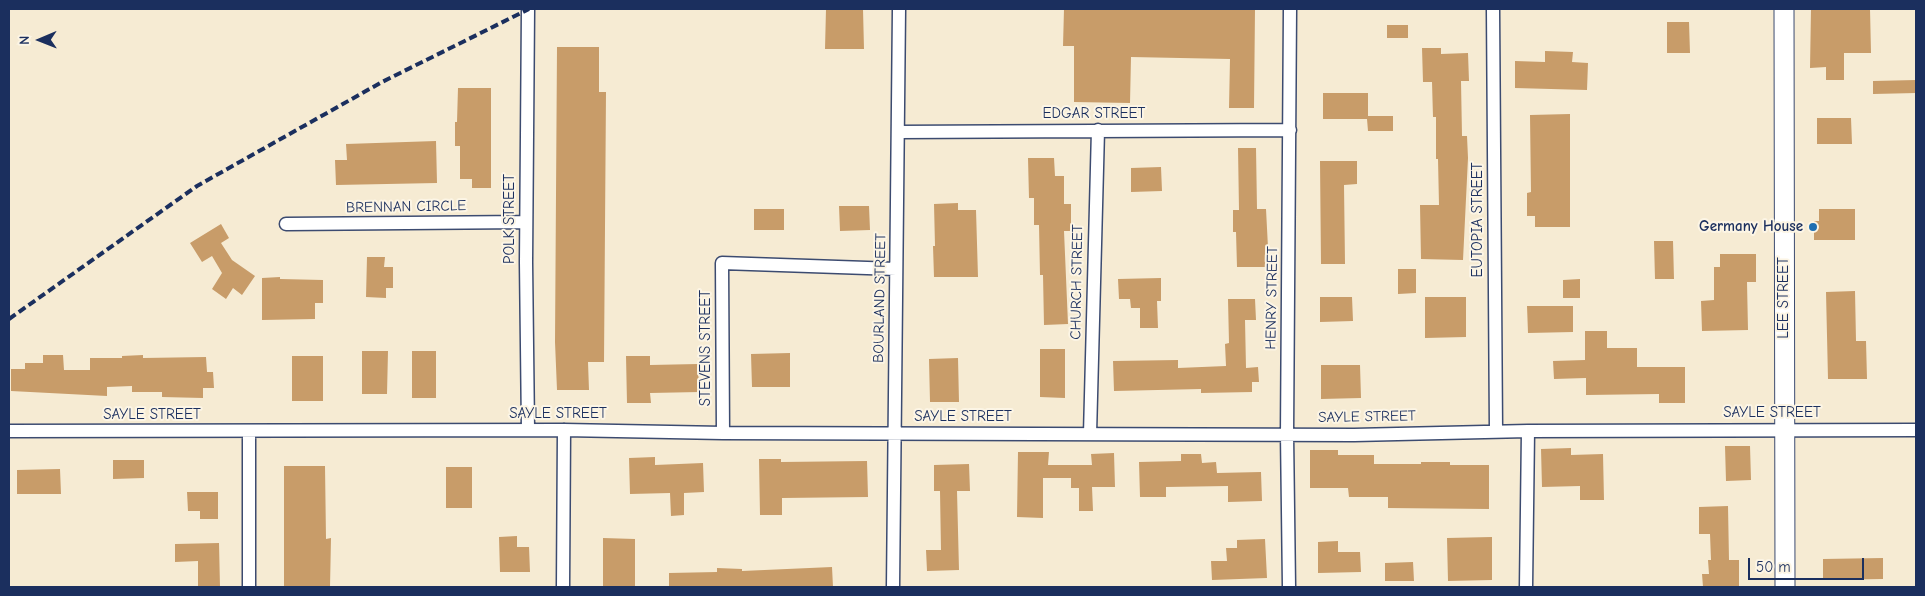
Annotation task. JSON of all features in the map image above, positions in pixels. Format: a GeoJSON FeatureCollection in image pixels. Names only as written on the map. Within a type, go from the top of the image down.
{"type":"FeatureCollection","features":[{"type":"Feature","properties":{"kind":"main road","name":"LEE STREET"},"geometry":{"type":"LineString","coordinates":[[1784,9],[1785,587]]}},
{"type":"Feature","properties":{"kind":"street","name":"POLK STREET"},"geometry":{"type":"LineString","coordinates":[[528,9],[526,222],[528,430]]}},
{"type":"Feature","properties":{"kind":"street","name":"BOURLAND STREET"},"geometry":{"type":"LineString","coordinates":[[893,587],[899,9]]}},
{"type":"Feature","properties":{"kind":"street","name":"HENRY STREET"},"geometry":{"type":"LineString","coordinates":[[1289,587],[1287,434],[1290,9]]}},
{"type":"Feature","properties":{"kind":"street","name":"EUTOPIA STREET"},"geometry":{"type":"LineString","coordinates":[[1493,9],[1496,431]]}},
{"type":"Feature","properties":{"kind":"street","name":"CHURCH STREET"},"geometry":{"type":"LineString","coordinates":[[1090,434],[1098,130]]}},
{"type":"Feature","properties":{"kind":"street","name":"EDGAR STREET"},"geometry":{"type":"LineString","coordinates":[[898,132],[1290,130]]}},
{"type":"Feature","properties":{"kind":"street","name":"BRENNAN CIRCLE"},"geometry":{"type":"LineString","coordinates":[[286,224],[526,222]]}},
{"type":"Feature","properties":{"kind":"street","name":"STEVENS STREET"},"geometry":{"type":"LineString","coordinates":[[723,433],[722,263],[896,269]]}},
{"type":"Feature","properties":{"kind":"street","name":"SAYLE STREET"},"geometry":{"type":"LineString","coordinates":[[9,431],[564,430],[723,433],[1354,435],[1496,431],[1916,430]]}},
{"type":"Feature","properties":{"kind":"street"},"geometry":{"type":"LineString","coordinates":[[563,587],[564,430]]}},
{"type":"Feature","properties":{"kind":"street"},"geometry":{"type":"LineString","coordinates":[[249,431],[249,587]]}},
{"type":"Feature","properties":{"kind":"street"},"geometry":{"type":"LineString","coordinates":[[1526,587],[1528,431]]}},
{"type":"Feature","properties":{"kind":"building"},"geometry":{"type":"Polygon","coordinates":[[[826,9],[863,9],[864,49],[825,49],[826,9]]]}},
{"type":"Feature","properties":{"kind":"building"},"geometry":{"type":"Polygon","coordinates":[[[1064,9],[1255,9],[1254,108],[1229,108],[1230,59],[1131,57],[1130,103],[1074,102],[1074,46],[1063,46],[1064,9]]]}},
{"type":"Feature","properties":{"kind":"building"},"geometry":{"type":"Polygon","coordinates":[[[1811,9],[1870,9],[1871,53],[1844,53],[1844,80],[1826,80],[1826,67],[1810,68],[1811,9]]]}},
{"type":"Feature","properties":{"kind":"building"},"geometry":{"type":"Polygon","coordinates":[[[1667,22],[1689,22],[1690,53],[1667,53],[1667,22]]]}},
{"type":"Feature","properties":{"kind":"building"},"geometry":{"type":"Polygon","coordinates":[[[1387,25],[1408,25],[1408,38],[1387,38],[1387,25]]]}},
{"type":"Feature","properties":{"kind":"building"},"geometry":{"type":"Polygon","coordinates":[[[557,47],[599,47],[599,92],[606,92],[604,362],[588,362],[589,390],[557,390],[555,342],[557,47]]]}},
{"type":"Feature","properties":{"kind":"building"},"geometry":{"type":"Polygon","coordinates":[[[1422,48],[1441,48],[1441,54],[1468,53],[1469,81],[1461,81],[1462,136],[1467,136],[1468,158],[1463,260],[1421,259],[1420,205],[1439,205],[1436,117],[1433,117],[1432,82],[1423,82],[1422,48]]]}},
{"type":"Feature","properties":{"kind":"building"},"geometry":{"type":"Polygon","coordinates":[[[1545,51],[1573,52],[1572,62],[1588,63],[1587,90],[1515,88],[1515,61],[1545,62],[1545,51]]]}},
{"type":"Feature","properties":{"kind":"building"},"geometry":{"type":"Polygon","coordinates":[[[1916,80],[1916,93],[1873,94],[1873,81],[1916,80]]]}},
{"type":"Feature","properties":{"kind":"building"},"geometry":{"type":"Polygon","coordinates":[[[458,88],[491,88],[491,188],[472,188],[472,179],[460,179],[460,146],[455,146],[458,88]]]}},
{"type":"Feature","properties":{"kind":"building"},"geometry":{"type":"Polygon","coordinates":[[[1323,93],[1368,93],[1368,116],[1393,116],[1393,131],[1368,131],[1367,119],[1323,119],[1323,93]]]}},
{"type":"Feature","properties":{"kind":"building"},"geometry":{"type":"Polygon","coordinates":[[[1570,114],[1570,227],[1535,227],[1535,216],[1527,216],[1527,193],[1531,192],[1530,115],[1570,114]]]}},
{"type":"Feature","properties":{"kind":"building"},"geometry":{"type":"Polygon","coordinates":[[[1817,118],[1851,118],[1852,144],[1817,144],[1817,118]]]}},
{"type":"Feature","properties":{"kind":"building"},"geometry":{"type":"Polygon","coordinates":[[[436,141],[437,183],[336,185],[335,160],[347,160],[346,144],[436,141]]]}},
{"type":"Feature","properties":{"kind":"building"},"geometry":{"type":"Polygon","coordinates":[[[1238,148],[1256,148],[1257,209],[1266,209],[1269,267],[1237,267],[1236,232],[1233,232],[1233,210],[1239,210],[1238,148]]]}},
{"type":"Feature","properties":{"kind":"building"},"geometry":{"type":"Polygon","coordinates":[[[1028,158],[1054,158],[1055,176],[1064,176],[1064,204],[1071,204],[1071,231],[1064,231],[1068,324],[1044,325],[1039,225],[1034,225],[1034,198],[1029,198],[1028,158]]]}},
{"type":"Feature","properties":{"kind":"building"},"geometry":{"type":"Polygon","coordinates":[[[1320,161],[1357,161],[1357,184],[1344,185],[1345,264],[1321,264],[1320,161]]]}},
{"type":"Feature","properties":{"kind":"building"},"geometry":{"type":"Polygon","coordinates":[[[1161,167],[1162,191],[1131,192],[1131,168],[1161,167]]]}},
{"type":"Feature","properties":{"kind":"building"},"geometry":{"type":"Polygon","coordinates":[[[958,203],[958,210],[976,210],[978,277],[934,277],[934,204],[958,203]]]}},
{"type":"Feature","properties":{"kind":"building"},"geometry":{"type":"Polygon","coordinates":[[[839,206],[869,206],[870,230],[840,231],[839,206]]]}},
{"type":"Feature","properties":{"kind":"building"},"geometry":{"type":"Polygon","coordinates":[[[754,209],[784,209],[784,230],[754,230],[754,209]]]}},
{"type":"Feature","properties":{"kind":"building"},"geometry":{"type":"Polygon","coordinates":[[[1819,209],[1855,209],[1855,240],[1814,240],[1814,221],[1819,221],[1819,209]]]}},
{"type":"Feature","properties":{"kind":"building"},"geometry":{"type":"Polygon","coordinates":[[[221,224],[229,238],[221,243],[232,260],[255,276],[242,295],[233,288],[226,299],[212,289],[222,273],[212,256],[202,262],[190,243],[221,224]]]}},
{"type":"Feature","properties":{"kind":"building"},"geometry":{"type":"Polygon","coordinates":[[[1654,241],[1673,241],[1674,279],[1655,279],[1654,241]]]}},
{"type":"Feature","properties":{"kind":"building"},"geometry":{"type":"Polygon","coordinates":[[[1720,254],[1756,254],[1756,282],[1747,282],[1748,330],[1702,331],[1701,301],[1714,300],[1714,267],[1720,267],[1720,254]]]}},
{"type":"Feature","properties":{"kind":"building"},"geometry":{"type":"Polygon","coordinates":[[[367,257],[385,257],[384,267],[393,267],[393,288],[386,288],[386,298],[366,297],[367,257]]]}},
{"type":"Feature","properties":{"kind":"building"},"geometry":{"type":"Polygon","coordinates":[[[1398,269],[1416,269],[1416,293],[1398,294],[1398,269]]]}},
{"type":"Feature","properties":{"kind":"building"},"geometry":{"type":"Polygon","coordinates":[[[280,277],[280,279],[323,280],[323,303],[315,303],[315,319],[262,320],[262,278],[280,277]]]}},
{"type":"Feature","properties":{"kind":"building"},"geometry":{"type":"Polygon","coordinates":[[[1161,278],[1161,301],[1157,301],[1158,328],[1140,328],[1140,308],[1131,308],[1130,299],[1119,299],[1118,279],[1161,278]]]}},
{"type":"Feature","properties":{"kind":"building"},"geometry":{"type":"Polygon","coordinates":[[[1580,279],[1580,298],[1563,298],[1563,280],[1580,279]]]}},
{"type":"Feature","properties":{"kind":"building"},"geometry":{"type":"Polygon","coordinates":[[[1855,291],[1856,341],[1866,341],[1867,379],[1828,379],[1826,292],[1855,291]]]}},
{"type":"Feature","properties":{"kind":"building"},"geometry":{"type":"Polygon","coordinates":[[[1320,297],[1352,297],[1353,321],[1320,322],[1320,297]]]}},
{"type":"Feature","properties":{"kind":"building"},"geometry":{"type":"Polygon","coordinates":[[[1425,297],[1466,297],[1466,337],[1425,338],[1425,297]]]}},
{"type":"Feature","properties":{"kind":"building"},"geometry":{"type":"Polygon","coordinates":[[[1228,299],[1255,299],[1256,320],[1245,320],[1246,368],[1258,367],[1259,382],[1252,382],[1252,392],[1201,393],[1201,389],[1114,391],[1113,361],[1178,360],[1178,368],[1226,366],[1225,344],[1229,343],[1228,299]]]}},
{"type":"Feature","properties":{"kind":"building"},"geometry":{"type":"Polygon","coordinates":[[[1527,306],[1573,306],[1573,332],[1528,333],[1527,306]]]}},
{"type":"Feature","properties":{"kind":"building"},"geometry":{"type":"Polygon","coordinates":[[[1585,331],[1607,331],[1607,348],[1637,348],[1637,367],[1685,367],[1685,403],[1659,403],[1659,394],[1586,395],[1586,378],[1554,379],[1553,361],[1585,360],[1585,331]]]}},
{"type":"Feature","properties":{"kind":"building"},"geometry":{"type":"Polygon","coordinates":[[[1040,349],[1065,349],[1065,398],[1040,397],[1040,349]]]}},
{"type":"Feature","properties":{"kind":"building"},"geometry":{"type":"Polygon","coordinates":[[[362,351],[388,351],[387,394],[362,394],[362,351]]]}},
{"type":"Feature","properties":{"kind":"building"},"geometry":{"type":"Polygon","coordinates":[[[412,351],[436,351],[436,398],[412,398],[412,351]]]}},
{"type":"Feature","properties":{"kind":"building"},"geometry":{"type":"Polygon","coordinates":[[[790,353],[790,387],[752,387],[751,354],[790,353]]]}},
{"type":"Feature","properties":{"kind":"building"},"geometry":{"type":"Polygon","coordinates":[[[43,355],[63,355],[64,370],[90,370],[90,358],[122,358],[122,356],[143,355],[143,358],[206,357],[207,372],[213,372],[214,388],[203,388],[203,398],[162,397],[162,392],[132,392],[132,386],[107,387],[107,396],[11,391],[11,369],[25,369],[25,363],[43,363],[43,355]]]}},
{"type":"Feature","properties":{"kind":"building"},"geometry":{"type":"Polygon","coordinates":[[[292,356],[323,356],[323,401],[292,401],[292,356]]]}},
{"type":"Feature","properties":{"kind":"building"},"geometry":{"type":"Polygon","coordinates":[[[626,356],[650,356],[650,365],[698,364],[699,392],[650,393],[651,403],[627,403],[626,356]]]}},
{"type":"Feature","properties":{"kind":"building"},"geometry":{"type":"Polygon","coordinates":[[[958,358],[959,402],[930,402],[929,359],[958,358]]]}},
{"type":"Feature","properties":{"kind":"building"},"geometry":{"type":"Polygon","coordinates":[[[1321,365],[1360,365],[1361,398],[1321,399],[1321,365]]]}},
{"type":"Feature","properties":{"kind":"building"},"geometry":{"type":"Polygon","coordinates":[[[1725,446],[1750,446],[1751,480],[1726,481],[1725,446]]]}},
{"type":"Feature","properties":{"kind":"building"},"geometry":{"type":"Polygon","coordinates":[[[1571,448],[1571,455],[1603,454],[1604,500],[1580,500],[1580,486],[1542,487],[1541,449],[1571,448]]]}},
{"type":"Feature","properties":{"kind":"building"},"geometry":{"type":"Polygon","coordinates":[[[1310,450],[1338,450],[1338,455],[1374,455],[1374,464],[1450,462],[1450,465],[1489,465],[1489,509],[1388,508],[1388,497],[1349,497],[1348,488],[1310,488],[1310,450]]]}},
{"type":"Feature","properties":{"kind":"building"},"geometry":{"type":"Polygon","coordinates":[[[1018,452],[1049,452],[1048,465],[1092,465],[1091,454],[1114,453],[1115,487],[1092,487],[1093,511],[1079,511],[1079,488],[1071,488],[1071,478],[1043,478],[1043,518],[1017,517],[1018,452]]]}},
{"type":"Feature","properties":{"kind":"building"},"geometry":{"type":"Polygon","coordinates":[[[1181,454],[1201,454],[1202,463],[1216,462],[1217,473],[1261,472],[1262,501],[1228,502],[1228,486],[1166,487],[1166,497],[1140,497],[1139,462],[1181,461],[1181,454]]]}},
{"type":"Feature","properties":{"kind":"building"},"geometry":{"type":"Polygon","coordinates":[[[655,457],[655,465],[703,463],[704,492],[684,493],[684,515],[671,516],[670,493],[630,494],[629,458],[655,457]]]}},
{"type":"Feature","properties":{"kind":"building"},"geometry":{"type":"Polygon","coordinates":[[[759,459],[781,459],[781,462],[867,461],[868,497],[782,498],[782,515],[760,515],[759,459]]]}},
{"type":"Feature","properties":{"kind":"building"},"geometry":{"type":"Polygon","coordinates":[[[113,460],[144,460],[144,478],[113,479],[113,460]]]}},
{"type":"Feature","properties":{"kind":"building"},"geometry":{"type":"Polygon","coordinates":[[[969,464],[970,491],[957,491],[959,570],[927,571],[926,550],[941,550],[940,491],[934,491],[934,465],[969,464]]]}},
{"type":"Feature","properties":{"kind":"building"},"geometry":{"type":"Polygon","coordinates":[[[284,466],[325,466],[326,539],[331,538],[330,587],[284,587],[284,466]]]}},
{"type":"Feature","properties":{"kind":"building"},"geometry":{"type":"Polygon","coordinates":[[[446,467],[472,467],[472,508],[446,508],[446,467]]]}},
{"type":"Feature","properties":{"kind":"building"},"geometry":{"type":"Polygon","coordinates":[[[60,469],[61,494],[17,494],[17,470],[60,469]]]}},
{"type":"Feature","properties":{"kind":"building"},"geometry":{"type":"Polygon","coordinates":[[[187,492],[218,492],[218,519],[200,519],[200,511],[188,511],[187,492]]]}},
{"type":"Feature","properties":{"kind":"building"},"geometry":{"type":"Polygon","coordinates":[[[1728,506],[1729,560],[1739,560],[1739,587],[1703,587],[1702,574],[1709,574],[1708,560],[1711,560],[1710,534],[1699,534],[1699,507],[1728,506]]]}},
{"type":"Feature","properties":{"kind":"building"},"geometry":{"type":"Polygon","coordinates":[[[517,536],[517,547],[529,547],[530,572],[500,572],[499,537],[517,536]]]}},
{"type":"Feature","properties":{"kind":"building"},"geometry":{"type":"Polygon","coordinates":[[[1492,537],[1492,580],[1448,581],[1447,538],[1492,537]]]}},
{"type":"Feature","properties":{"kind":"building"},"geometry":{"type":"Polygon","coordinates":[[[603,538],[635,539],[635,587],[603,587],[603,538]]]}},
{"type":"Feature","properties":{"kind":"building"},"geometry":{"type":"Polygon","coordinates":[[[1265,539],[1267,578],[1212,580],[1211,561],[1227,561],[1226,548],[1237,548],[1237,540],[1265,539]]]}},
{"type":"Feature","properties":{"kind":"building"},"geometry":{"type":"Polygon","coordinates":[[[1338,541],[1338,552],[1360,552],[1361,572],[1318,573],[1318,542],[1338,541]]]}},
{"type":"Feature","properties":{"kind":"building"},"geometry":{"type":"Polygon","coordinates":[[[219,543],[220,587],[198,587],[198,561],[175,562],[175,544],[219,543]]]}},
{"type":"Feature","properties":{"kind":"building"},"geometry":{"type":"Polygon","coordinates":[[[1883,558],[1883,579],[1823,580],[1823,559],[1883,558]]]}},
{"type":"Feature","properties":{"kind":"building"},"geometry":{"type":"Polygon","coordinates":[[[1413,562],[1414,581],[1385,581],[1385,563],[1413,562]]]}},
{"type":"Feature","properties":{"kind":"building"},"geometry":{"type":"Polygon","coordinates":[[[832,567],[833,587],[669,587],[669,573],[717,572],[717,568],[742,569],[742,571],[832,567]]]}},
{"type":"Feature","properties":{"kind":"railway"},"geometry":{"type":"LineString","coordinates":[[9,319],[197,186],[382,82],[529,9]]}},
{"type":"Feature","properties":{"kind":"place","name":"Germany House"},"geometry":{"type":"Point","coordinates":[1813,227]}}]}
